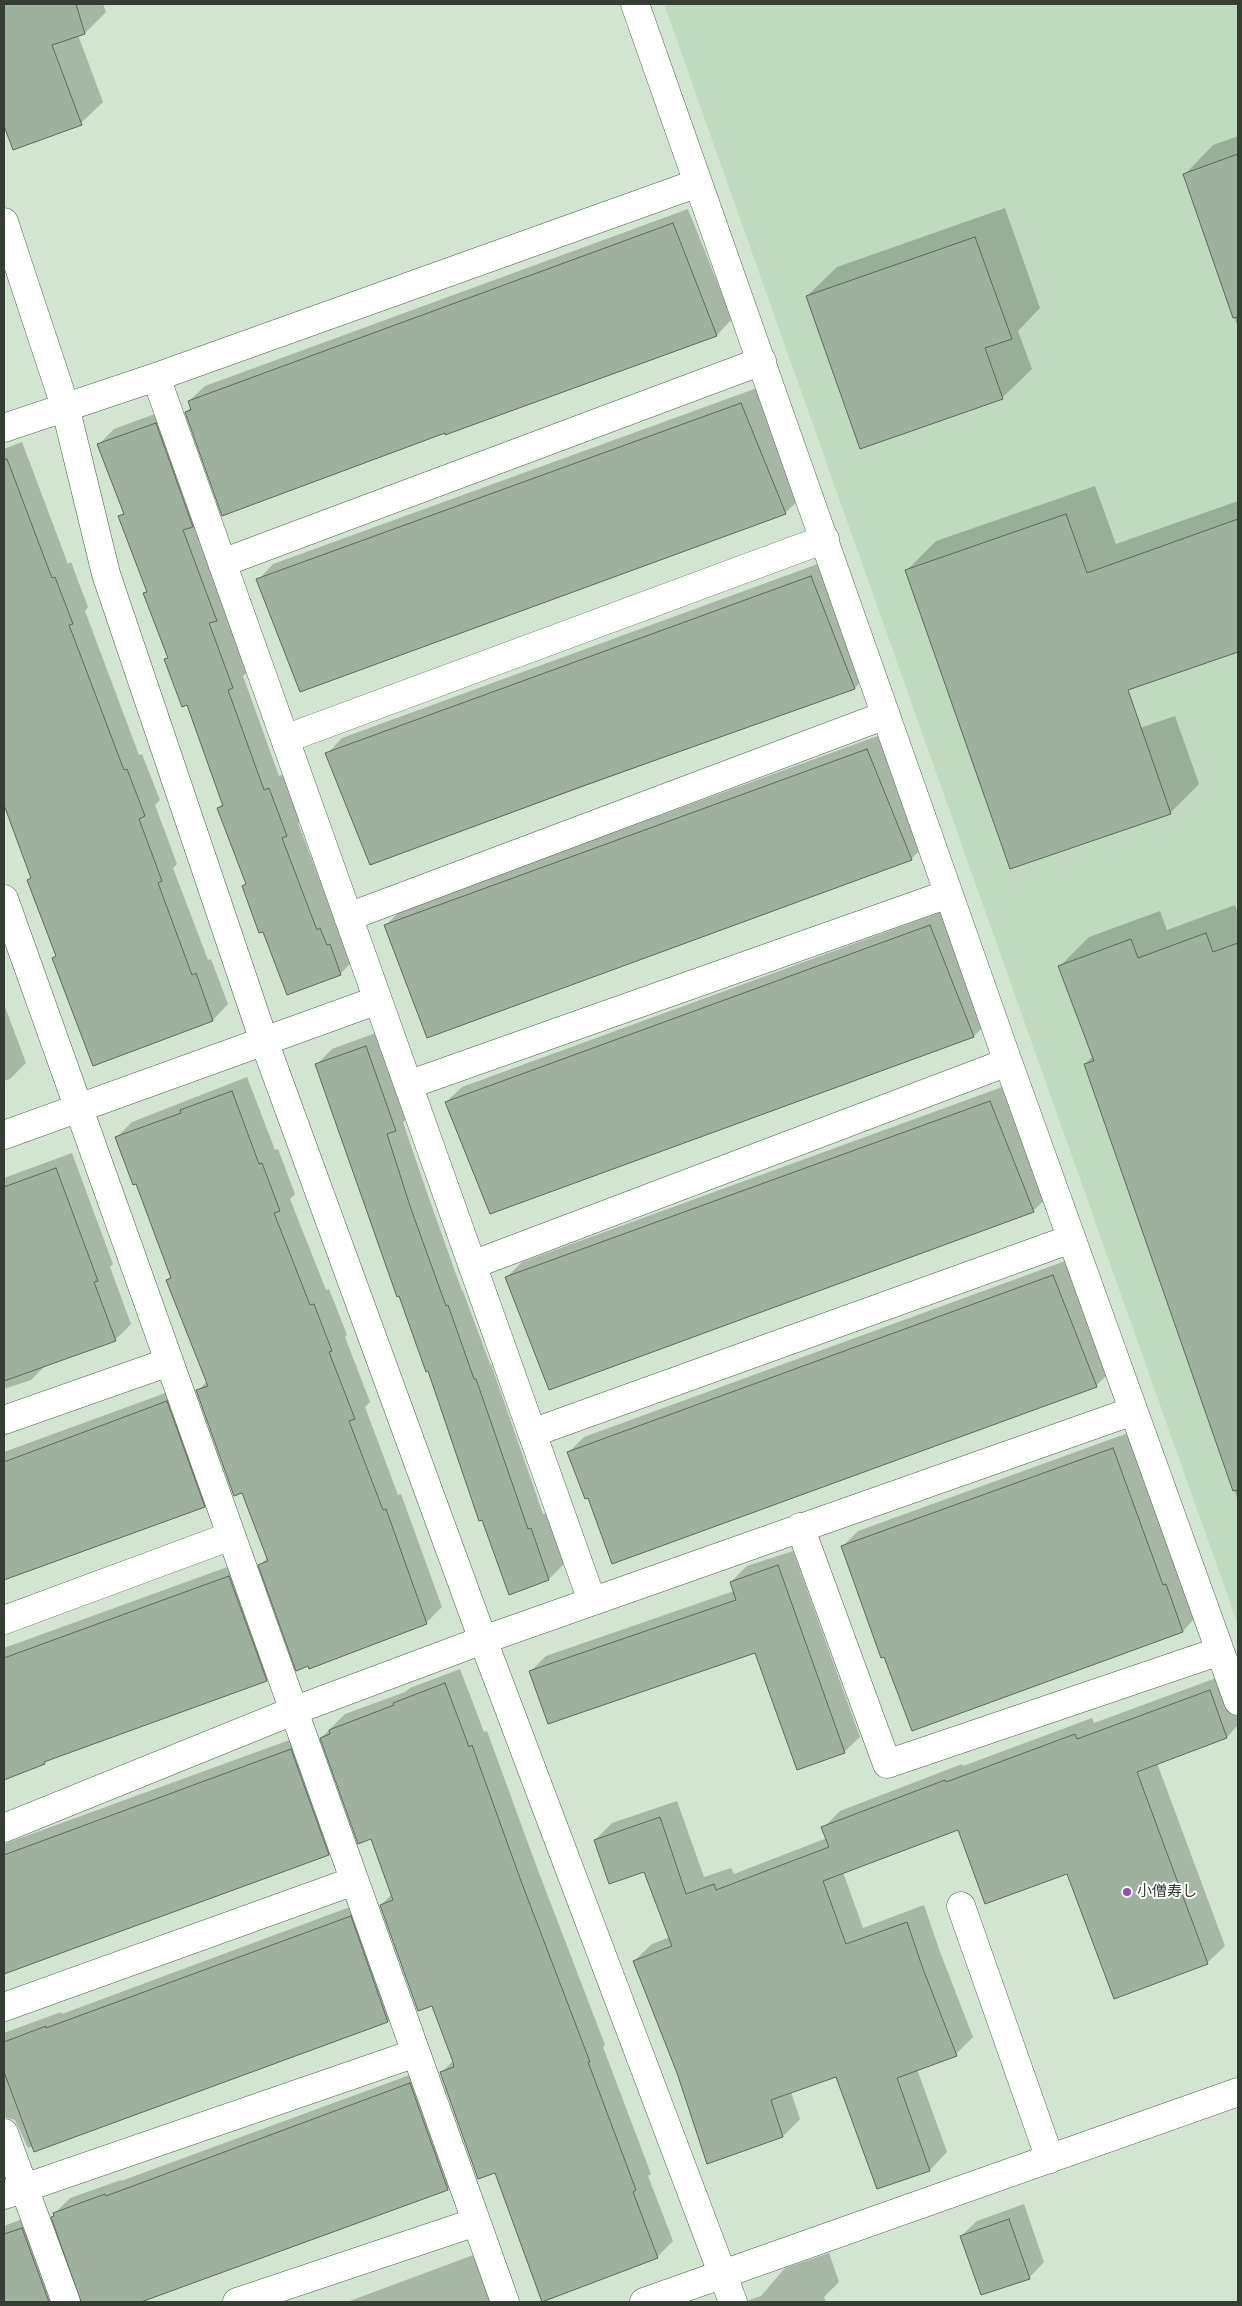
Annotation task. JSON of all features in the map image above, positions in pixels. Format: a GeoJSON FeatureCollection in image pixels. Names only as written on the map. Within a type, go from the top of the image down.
{"type":"FeatureCollection","features":[{"type":"Feature","properties":{"kind":"street"},"geometry":{"type":"LineString","coordinates":[[635,4],[762,360],[948,894],[1238,1701]]}},
{"type":"Feature","properties":{"kind":"street"},"geometry":{"type":"LineString","coordinates":[[4,428],[156,377],[698,183]]}},
{"type":"Feature","properties":{"kind":"street"},"geometry":{"type":"LineString","coordinates":[[4,222],[66,406],[106,574],[264,1041],[483,1640],[733,2302]]}},
{"type":"Feature","properties":{"kind":"street"},"geometry":{"type":"LineString","coordinates":[[222,564],[762,360]]}},
{"type":"Feature","properties":{"kind":"street"},"geometry":{"type":"LineString","coordinates":[[156,377],[592,1601]]}},
{"type":"Feature","properties":{"kind":"street"},"geometry":{"type":"LineString","coordinates":[[285,738],[825,540]]}},
{"type":"Feature","properties":{"kind":"street"},"geometry":{"type":"LineString","coordinates":[[348,917],[886,715]]}},
{"type":"Feature","properties":{"kind":"street"},"geometry":{"type":"LineString","coordinates":[[408,1085],[948,894]]}},
{"type":"Feature","properties":{"kind":"street"},"geometry":{"type":"LineString","coordinates":[[4,900],[505,2302]]}},
{"type":"Feature","properties":{"kind":"street"},"geometry":{"type":"LineString","coordinates":[[4,1135],[378,1000]]}},
{"type":"Feature","properties":{"kind":"street"},"geometry":{"type":"LineString","coordinates":[[472,1264],[1008,1062]]}},
{"type":"Feature","properties":{"kind":"street"},"geometry":{"type":"LineString","coordinates":[[532,1433],[1071,1239]]}},
{"type":"Feature","properties":{"kind":"street"},"geometry":{"type":"LineString","coordinates":[[4,1420],[169,1362]]}},
{"type":"Feature","properties":{"kind":"street"},"geometry":{"type":"LineString","coordinates":[[4,1828],[294,1711],[483,1640],[1133,1410]]}},
{"type":"Feature","properties":{"kind":"street"},"geometry":{"type":"LineString","coordinates":[[800,1527],[887,1764],[1220,1651]]}},
{"type":"Feature","properties":{"kind":"street"},"geometry":{"type":"LineString","coordinates":[[4,1620],[231,1536]]}},
{"type":"Feature","properties":{"kind":"street"},"geometry":{"type":"LineString","coordinates":[[4,2007],[354,1881]]}},
{"type":"Feature","properties":{"kind":"street"},"geometry":{"type":"LineString","coordinates":[[962,1906],[1050,2159]]}},
{"type":"Feature","properties":{"kind":"street"},"geometry":{"type":"LineString","coordinates":[[14,2191],[416,2053]]}},
{"type":"Feature","properties":{"kind":"street"},"geometry":{"type":"LineString","coordinates":[[644,2302],[1238,2092]]}},
{"type":"Feature","properties":{"kind":"street"},"geometry":{"type":"LineString","coordinates":[[4,2133],[14,2191],[66,2302]]}},
{"type":"Feature","properties":{"kind":"street"},"geometry":{"type":"LineString","coordinates":[[237,2302],[476,2222]]}},
{"type":"Feature","properties":{"kind":"shaded area"},"geometry":{"type":"Polygon","coordinates":[[[664,4],[1238,4],[1238,1625],[664,4]]]}},
{"type":"Feature","properties":{"kind":"building"},"geometry":{"type":"Polygon","coordinates":[[[4,4],[76,4],[85,34],[52,45],[82,125],[13,150],[4,126],[4,4]]]}},
{"type":"Feature","properties":{"kind":"building"},"geometry":{"type":"Polygon","coordinates":[[[1238,154],[1238,317],[1233,318],[1183,174],[1238,154]]]}},
{"type":"Feature","properties":{"kind":"building"},"geometry":{"type":"Polygon","coordinates":[[[673,223],[717,336],[445,435],[445,433],[222,516],[185,412],[191,410],[188,401],[673,223]]]}},
{"type":"Feature","properties":{"kind":"building"},"geometry":{"type":"Polygon","coordinates":[[[975,237],[1012,339],[985,348],[1003,399],[860,449],[806,296],[975,237]]]}},
{"type":"Feature","properties":{"kind":"building"},"geometry":{"type":"Polygon","coordinates":[[[741,403],[786,514],[300,692],[256,579],[741,403]]]}},
{"type":"Feature","properties":{"kind":"building"},"geometry":{"type":"Polygon","coordinates":[[[156,423],[193,527],[183,530],[217,621],[209,623],[233,688],[228,690],[264,790],[269,788],[287,836],[282,838],[317,930],[320,928],[327,945],[330,944],[341,975],[287,995],[263,932],[259,933],[242,886],[246,884],[217,808],[223,806],[187,705],[182,707],[164,659],[168,658],[143,593],[147,592],[118,516],[124,514],[97,444],[156,423]]]}},
{"type":"Feature","properties":{"kind":"building"},"geometry":{"type":"Polygon","coordinates":[[[4,459],[7,459],[52,578],[55,577],[73,624],[69,625],[124,770],[127,769],[145,816],[139,819],[162,881],[158,883],[192,975],[196,973],[213,1021],[93,1066],[52,958],[56,956],[27,880],[31,878],[4,805],[4,459]]]}},
{"type":"Feature","properties":{"kind":"building"},"geometry":{"type":"Polygon","coordinates":[[[1066,514],[1087,573],[1238,519],[1238,652],[1128,690],[1171,814],[1010,869],[905,570],[1066,514]]]}},
{"type":"Feature","properties":{"kind":"building"},"geometry":{"type":"Polygon","coordinates":[[[811,576],[855,689],[583,786],[370,865],[325,753],[811,576]]]}},
{"type":"Feature","properties":{"kind":"building"},"geometry":{"type":"Polygon","coordinates":[[[867,749],[912,860],[427,1038],[384,925],[867,749]]]}},
{"type":"Feature","properties":{"kind":"building"},"geometry":{"type":"Polygon","coordinates":[[[930,925],[974,1037],[490,1214],[445,1102],[930,925]]]}},
{"type":"Feature","properties":{"kind":"building"},"geometry":{"type":"Polygon","coordinates":[[[1206,933],[1213,952],[1238,943],[1238,1490],[1233,1491],[1084,1064],[1094,1061],[1058,966],[1131,939],[1138,958],[1206,933]]]}},
{"type":"Feature","properties":{"kind":"building"},"geometry":{"type":"Polygon","coordinates":[[[366,1046],[396,1131],[387,1134],[410,1206],[446,1306],[448,1305],[474,1379],[476,1379],[528,1529],[531,1528],[549,1580],[509,1595],[482,1520],[479,1521],[428,1371],[426,1372],[399,1296],[397,1297],[315,1064],[366,1046]]]}},
{"type":"Feature","properties":{"kind":"building"},"geometry":{"type":"Polygon","coordinates":[[[232,1091],[259,1164],[262,1163],[280,1211],[274,1213],[310,1305],[314,1304],[332,1351],[329,1352],[355,1419],[349,1421],[383,1510],[386,1509],[427,1624],[309,1669],[308,1666],[296,1671],[258,1565],[268,1561],[242,1493],[234,1496],[196,1390],[208,1386],[166,1280],[171,1278],[136,1184],[133,1185],[115,1137],[181,1113],[180,1110],[232,1091]]]}},
{"type":"Feature","properties":{"kind":"building"},"geometry":{"type":"Polygon","coordinates":[[[990,1101],[1034,1212],[549,1390],[505,1277],[990,1101]]]}},
{"type":"Feature","properties":{"kind":"building"},"geometry":{"type":"Polygon","coordinates":[[[56,1168],[98,1281],[94,1282],[116,1341],[4,1381],[4,1187],[56,1168]]]}},
{"type":"Feature","properties":{"kind":"building"},"geometry":{"type":"Polygon","coordinates":[[[1053,1275],[1097,1387],[612,1564],[588,1498],[585,1499],[567,1452],[1053,1275]]]}},
{"type":"Feature","properties":{"kind":"building"},"geometry":{"type":"Polygon","coordinates":[[[167,1401],[205,1507],[4,1580],[4,1462],[167,1401]]]}},
{"type":"Feature","properties":{"kind":"building"},"geometry":{"type":"Polygon","coordinates":[[[1113,1448],[1163,1585],[1166,1584],[1183,1632],[912,1731],[884,1657],[881,1658],[841,1546],[1113,1448]]]}},
{"type":"Feature","properties":{"kind":"building"},"geometry":{"type":"Polygon","coordinates":[[[778,1565],[845,1753],[797,1770],[755,1653],[548,1724],[529,1671],[736,1600],[730,1582],[778,1565]]]}},
{"type":"Feature","properties":{"kind":"building"},"geometry":{"type":"Polygon","coordinates":[[[229,1576],[267,1681],[44,1762],[45,1764],[4,1780],[4,1658],[229,1576]]]}},
{"type":"Feature","properties":{"kind":"building"},"geometry":{"type":"Polygon","coordinates":[[[445,1683],[469,1747],[472,1745],[521,1881],[590,2062],[588,2062],[636,2190],[633,2192],[658,2258],[542,2302],[495,2173],[478,2179],[440,2072],[454,2067],[453,2062],[432,2006],[418,2011],[380,1905],[393,1900],[371,1839],[358,1844],[320,1738],[330,1734],[329,1730],[445,1683]]]}},
{"type":"Feature","properties":{"kind":"building"},"geometry":{"type":"Polygon","coordinates":[[[1210,1690],[1227,1738],[1137,1772],[1208,1964],[1114,1999],[1067,1874],[985,1904],[958,1830],[823,1881],[846,1944],[907,1922],[957,2056],[897,2078],[930,2171],[877,2189],[836,2077],[771,2100],[783,2137],[707,2164],[677,2073],[633,1961],[672,1946],[644,1872],[609,1884],[594,1840],[660,1817],[686,1894],[714,1884],[716,1890],[829,1847],[821,1827],[945,1780],[946,1782],[1075,1734],[1077,1739],[1210,1690]]]}},
{"type":"Feature","properties":{"kind":"building"},"geometry":{"type":"Polygon","coordinates":[[[291,1749],[329,1855],[4,1974],[4,1855],[291,1749]]]}},
{"type":"Feature","properties":{"kind":"building"},"geometry":{"type":"Polygon","coordinates":[[[351,1916],[388,2022],[34,2152],[4,2072],[4,2042],[351,1916]]]}},
{"type":"Feature","properties":{"kind":"building"},"geometry":{"type":"Polygon","coordinates":[[[410,2083],[448,2190],[141,2302],[81,2302],[51,2217],[54,2216],[53,2213],[105,2194],[106,2196],[410,2083]]]}},
{"type":"Feature","properties":{"kind":"building"},"geometry":{"type":"Polygon","coordinates":[[[1009,2219],[1030,2279],[981,2295],[960,2236],[1009,2219]]]}},
{"type":"Feature","properties":{"kind":"building"},"geometry":{"type":"Polygon","coordinates":[[[22,2228],[49,2302],[4,2302],[4,2234],[22,2228]]]}},
{"type":"Feature","properties":{"kind":"place","name":"小僧寿し"},"geometry":{"type":"Point","coordinates":[1127,1892]}}]}
